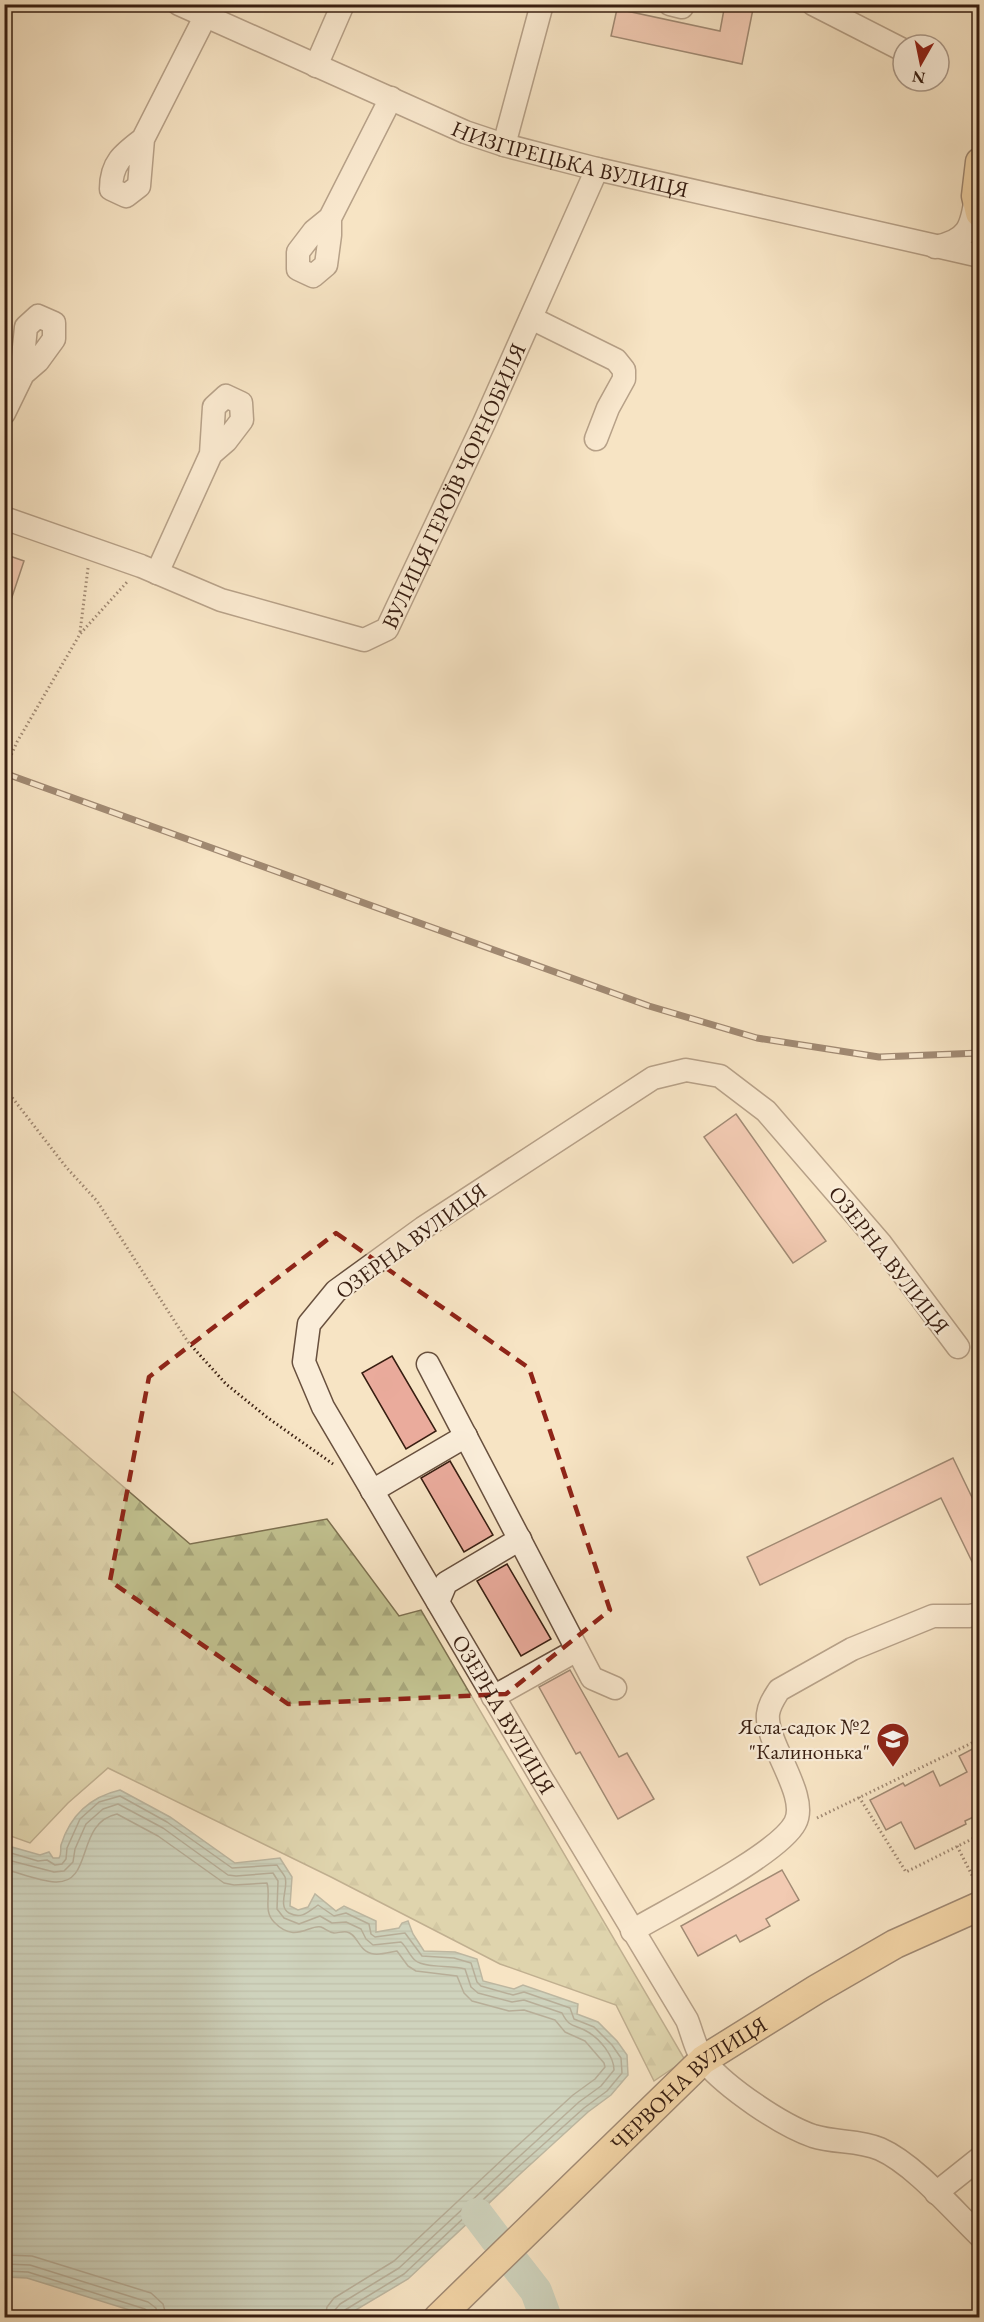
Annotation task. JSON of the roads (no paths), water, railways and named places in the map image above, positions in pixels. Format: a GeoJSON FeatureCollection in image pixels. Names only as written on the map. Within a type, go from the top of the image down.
{"type":"FeatureCollection","features":[{"type":"Feature","properties":{"kind":"main road"},"geometry":{"type":"LineString","coordinates":[[978,205],[980,162]]}},
{"type":"Feature","properties":{"kind":"main road","name":"ЧЕРВОНА ВУЛИЦЯ"},"geometry":{"type":"LineString","coordinates":[[438,2317],[703,2060],[817,1989],[895,1944],[980,1906]]}},
{"type":"Feature","properties":{"kind":"street","name":"НИЗГІРЕЦЬКА ВУЛИЦЯ"},"geometry":{"type":"LineString","coordinates":[[179,4],[465,132],[504,145],[597,169],[980,256]]}},
{"type":"Feature","properties":{"kind":"street"},"geometry":{"type":"LineString","coordinates":[[316,66],[343,4]]}},
{"type":"Feature","properties":{"kind":"street"},"geometry":{"type":"LineString","coordinates":[[504,145],[542,4]]}},
{"type":"Feature","properties":{"kind":"street"},"geometry":{"type":"LineString","coordinates":[[670,4],[682,7],[683,4]]}},
{"type":"Feature","properties":{"kind":"street"},"geometry":{"type":"LineString","coordinates":[[813,4],[891,44]]}},
{"type":"Feature","properties":{"kind":"street"},"geometry":{"type":"LineString","coordinates":[[143,139],[205,17]]}},
{"type":"Feature","properties":{"kind":"street"},"geometry":{"type":"LineString","coordinates":[[330,218],[390,98]]}},
{"type":"Feature","properties":{"kind":"street","name":"ВУЛИЦЯ ГЕРОЇВ ЧОРНОБИЛЯ"},"geometry":{"type":"LineString","coordinates":[[4,518],[149,569],[221,600],[364,640],[387,629],[484,423],[597,169]]}},
{"type":"Feature","properties":{"kind":"street"},"geometry":{"type":"LineString","coordinates":[[934,247],[956,242],[966,233],[978,205]]}},
{"type":"Feature","properties":{"kind":"street"},"geometry":{"type":"LineString","coordinates":[[531,318],[615,360],[624,370],[624,379],[608,408],[596,439]]}},
{"type":"Feature","properties":{"kind":"street"},"geometry":{"type":"LineString","coordinates":[[4,413],[23,374]]}},
{"type":"Feature","properties":{"kind":"street"},"geometry":{"type":"LineString","coordinates":[[149,569],[211,454]]}},
{"type":"Feature","properties":{"kind":"street","name":"ОЗЕРНА ВУЛИЦЯ"},"geometry":{"type":"LineString","coordinates":[[703,2060],[687,2020],[632,1931],[323,1407],[304,1362],[309,1324],[336,1291],[423,1228],[653,1078],[686,1070],[720,1076],[766,1111],[881,1244],[958,1347]]}},
{"type":"Feature","properties":{"kind":"street"},"geometry":{"type":"LineString","coordinates":[[428,1364],[592,1678],[615,1688]]}},
{"type":"Feature","properties":{"kind":"street"},"geometry":{"type":"LineString","coordinates":[[372,1491],[466,1436]]}},
{"type":"Feature","properties":{"kind":"street"},"geometry":{"type":"LineString","coordinates":[[438,1602],[446,1583],[520,1539]]}},
{"type":"Feature","properties":{"kind":"street"},"geometry":{"type":"LineString","coordinates":[[632,1931],[760,1855],[789,1832],[796,1821],[797,1808],[793,1787],[768,1721],[772,1701],[780,1690],[852,1649],[933,1617],[980,1614]]}},
{"type":"Feature","properties":{"kind":"street"},"geometry":{"type":"LineString","coordinates":[[493,1696],[577,1650]]}},
{"type":"Feature","properties":{"kind":"street"},"geometry":{"type":"LineString","coordinates":[[703,2060],[752,2104],[812,2135],[835,2141],[859,2142],[880,2149],[900,2160],[980,2236]]}},
{"type":"Feature","properties":{"kind":"street"},"geometry":{"type":"LineString","coordinates":[[936,2193],[980,2158]]}},
{"type":"Feature","properties":{"kind":"water"},"geometry":{"type":"Polygon","coordinates":[[[120,1790],[170,1817],[235,1863],[280,1858],[292,1877],[290,1906],[298,1910],[308,1907],[315,1894],[336,1911],[344,1906],[376,1921],[376,1932],[399,1928],[402,1923],[408,1921],[424,1951],[455,1952],[477,1959],[483,1981],[514,1989],[523,1985],[578,2004],[577,2014],[598,2022],[627,2055],[628,2075],[611,2095],[588,2112],[408,2279],[344,2317],[152,2317],[27,2278],[5,2277],[5,1845],[40,1855],[49,1852],[53,1858],[59,1858],[65,1835],[83,1809],[99,1797],[120,1790]]]}},
{"type":"Feature","properties":{"kind":"waterway"},"geometry":{"type":"LineString","coordinates":[[477,2214],[496,2239]]}},
{"type":"Feature","properties":{"kind":"waterway"},"geometry":{"type":"LineString","coordinates":[[515,2264],[536,2291],[546,2318]]}},
{"type":"Feature","properties":{"kind":"railway"},"geometry":{"type":"LineString","coordinates":[[4,773],[649,1006],[757,1038],[879,1057],[980,1053]]}},
{"type":"Feature","properties":{"kind":"place","name":"Ясла-садок №2 \"Калинонька\""},"geometry":{"type":"Point","coordinates":[893,1768]}}]}
